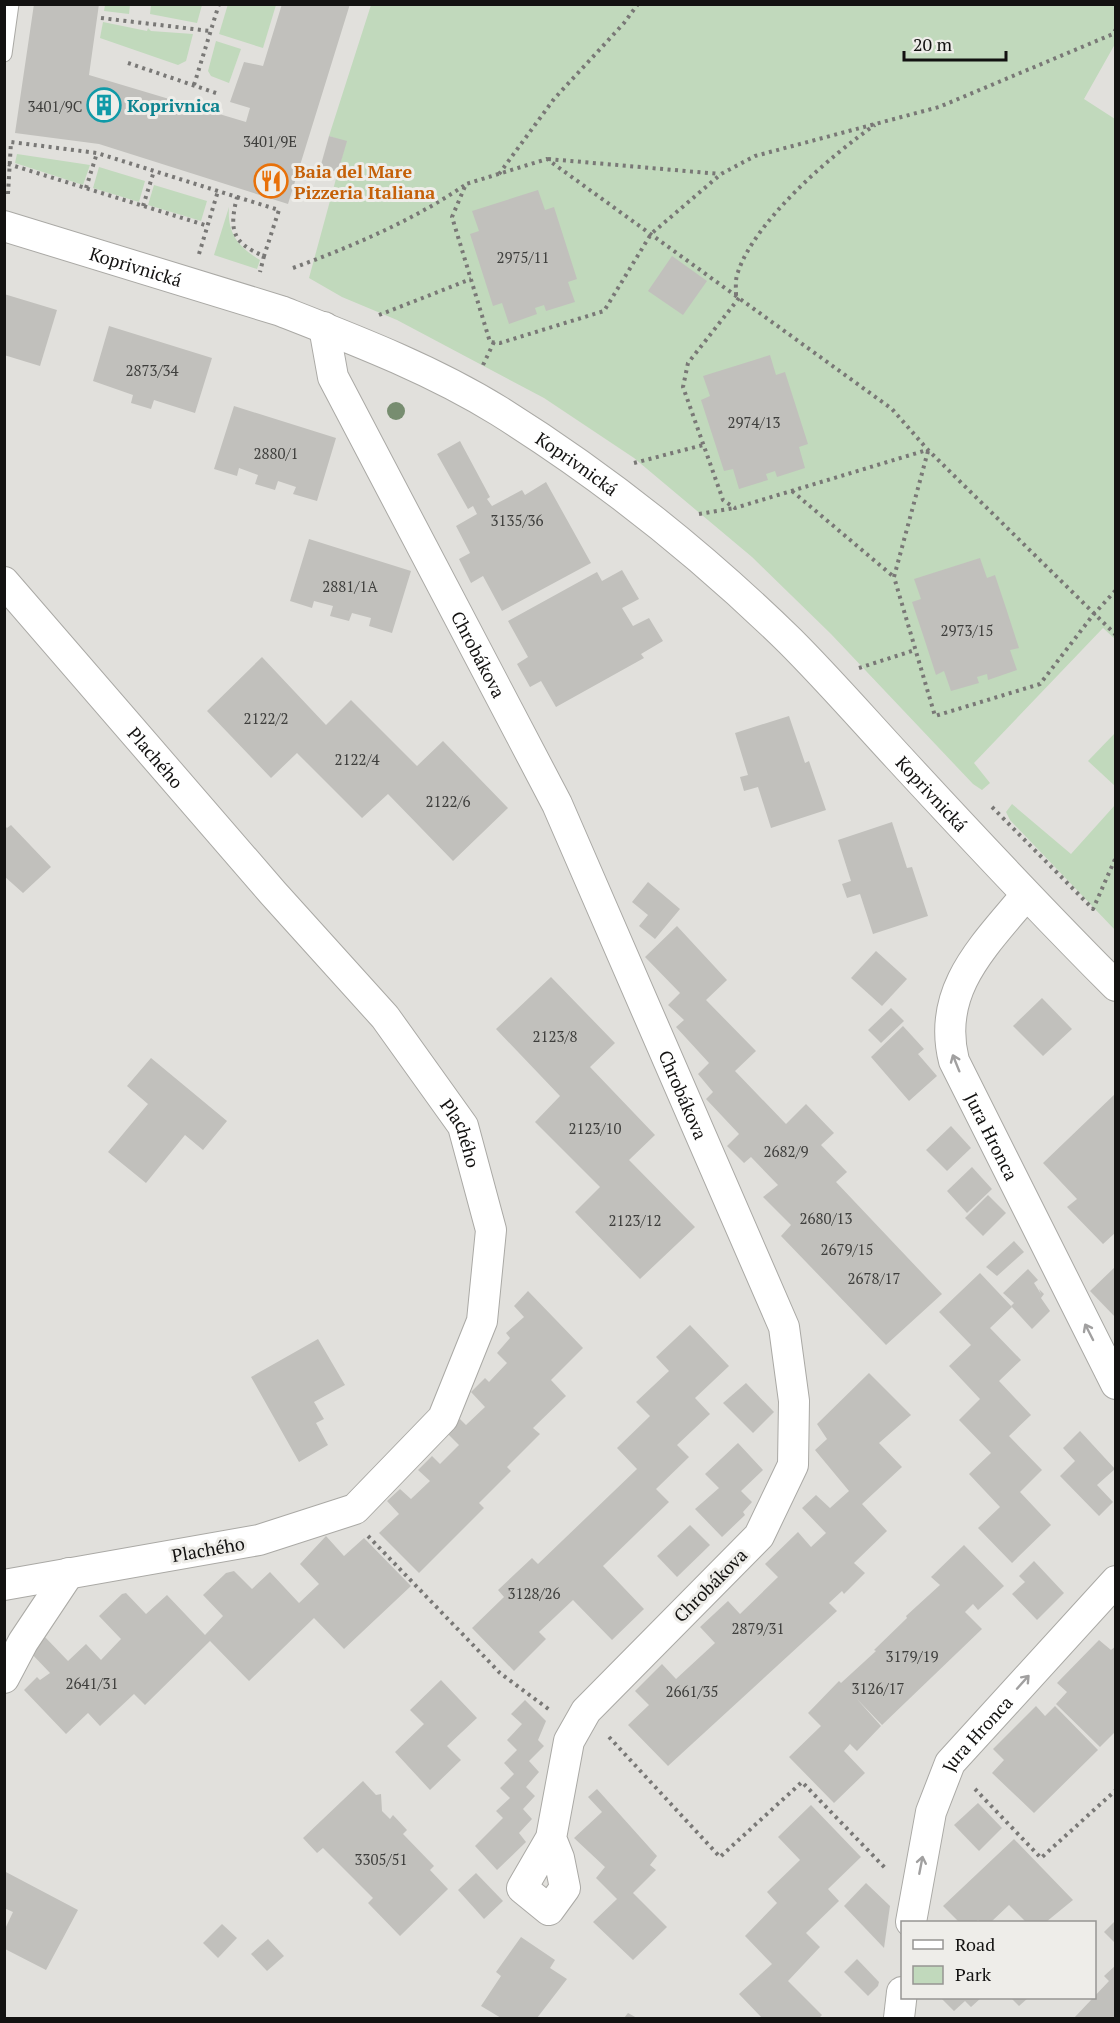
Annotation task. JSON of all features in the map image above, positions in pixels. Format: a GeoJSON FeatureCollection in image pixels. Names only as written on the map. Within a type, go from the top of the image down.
{"type":"FeatureCollection","features":[{"type":"Feature","properties":{"kind":"street","name":"Koprivnická"},"geometry":{"type":"LineString","coordinates":[[6,212],[324,327],[442,380],[497,410],[564,453],[633,505],[712,570],[790,641],[1026,895],[1116,986]]}},
{"type":"Feature","properties":{"kind":"street","name":"Chrobákova"},"geometry":{"type":"LineString","coordinates":[[324,327],[333,377],[557,804],[784,1327],[794,1401],[793,1465],[759,1536],[581,1720],[569,1741],[551,1838]]}},
{"type":"Feature","properties":{"kind":"street","name":"Plachého"},"geometry":{"type":"LineString","coordinates":[[4,582],[273,893],[385,1017],[463,1126],[491,1230],[482,1321],[443,1418],[355,1509],[259,1540],[4,1585]]}},
{"type":"Feature","properties":{"kind":"street","name":"Jura Hronca"},"geometry":{"type":"LineString","coordinates":[[1026,895],[975,957],[953,999],[949,1019],[950,1046],[954,1061],[1116,1384]]}},
{"type":"Feature","properties":{"kind":"street"},"geometry":{"type":"LineString","coordinates":[[4,1678],[23,1642],[69,1573]]}},
{"type":"Feature","properties":{"kind":"street","name":"Jura Hronca"},"geometry":{"type":"LineString","coordinates":[[911,1921],[931,1812],[950,1763],[1116,1581]]}},
{"type":"Feature","properties":{"kind":"street"},"geometry":{"type":"LineString","coordinates":[[899,2019],[902,1999]]}},
{"type":"Feature","properties":{"kind":"lane"},"geometry":{"type":"LineString","coordinates":[[4,54],[11,4]]}},
{"type":"Feature","properties":{"kind":"path"},"geometry":{"type":"LineString","coordinates":[[194,85],[219,4]]}},
{"type":"Feature","properties":{"kind":"path"},"geometry":{"type":"LineString","coordinates":[[498,174],[554,99],[624,23],[638,4]]}},
{"type":"Feature","properties":{"kind":"path"},"geometry":{"type":"LineString","coordinates":[[101,18],[210,31]]}},
{"type":"Feature","properties":{"kind":"path"},"geometry":{"type":"LineString","coordinates":[[466,184],[452,217],[490,342],[501,343],[604,311],[651,234],[721,174],[755,156],[939,107],[1113,34],[1116,29]]}},
{"type":"Feature","properties":{"kind":"path"},"geometry":{"type":"LineString","coordinates":[[128,63],[219,94]]}},
{"type":"Feature","properties":{"kind":"path"},"geometry":{"type":"LineString","coordinates":[[878,123],[846,145],[795,193],[754,238],[737,273],[738,297],[688,363],[683,387],[723,500],[735,508],[928,450]]}},
{"type":"Feature","properties":{"kind":"path"},"geometry":{"type":"LineString","coordinates":[[6,212],[11,142],[97,153],[279,210],[259,275]]}},
{"type":"Feature","properties":{"kind":"path"},"geometry":{"type":"LineString","coordinates":[[86,188],[97,153]]}},
{"type":"Feature","properties":{"kind":"path"},"geometry":{"type":"LineString","coordinates":[[547,159],[892,409],[928,450],[1093,615],[1116,635]]}},
{"type":"Feature","properties":{"kind":"path"},"geometry":{"type":"LineString","coordinates":[[293,268],[345,249],[435,205],[466,184],[547,159],[721,174]]}},
{"type":"Feature","properties":{"kind":"path"},"geometry":{"type":"LineString","coordinates":[[8,164],[208,226]]}},
{"type":"Feature","properties":{"kind":"path"},"geometry":{"type":"LineString","coordinates":[[142,206],[154,171]]}},
{"type":"Feature","properties":{"kind":"path"},"geometry":{"type":"LineString","coordinates":[[198,257],[218,191]]}},
{"type":"Feature","properties":{"kind":"path"},"geometry":{"type":"LineString","coordinates":[[237,197],[232,215],[235,233],[244,248],[264,256]]}},
{"type":"Feature","properties":{"kind":"path"},"geometry":{"type":"LineString","coordinates":[[375,316],[471,279]]}},
{"type":"Feature","properties":{"kind":"path"},"geometry":{"type":"LineString","coordinates":[[634,463],[703,445]]}},
{"type":"Feature","properties":{"kind":"path"},"geometry":{"type":"LineString","coordinates":[[928,450],[894,576],[935,716],[1040,684],[1093,615],[1116,590]]}},
{"type":"Feature","properties":{"kind":"path"},"geometry":{"type":"LineString","coordinates":[[792,490],[894,576]]}},
{"type":"Feature","properties":{"kind":"path"},"geometry":{"type":"LineString","coordinates":[[867,676],[859,668],[915,650]]}},
{"type":"Feature","properties":{"kind":"path"},"geometry":{"type":"LineString","coordinates":[[990,804],[1093,909],[1116,857]]}},
{"type":"Feature","properties":{"kind":"path"},"geometry":{"type":"LineString","coordinates":[[363,1532],[500,1673],[581,1720],[720,1857],[802,1782],[892,1875]]}},
{"type":"Feature","properties":{"kind":"path"},"geometry":{"type":"LineString","coordinates":[[968,1782],[1041,1858],[1116,1790]]}},
{"type":"Feature","properties":{"kind":"green space"},"geometry":{"type":"Polygon","coordinates":[[[151,4],[202,5],[197,23],[150,14],[151,4]]]}},
{"type":"Feature","properties":{"kind":"green space"},"geometry":{"type":"Polygon","coordinates":[[[228,4],[276,5],[263,48],[219,34],[228,4]]]}},
{"type":"Feature","properties":{"kind":"green space"},"geometry":{"type":"Polygon","coordinates":[[[105,5],[130,5],[129,14],[104,11],[105,5]]]}},
{"type":"Feature","properties":{"kind":"green space"},"geometry":{"type":"Polygon","coordinates":[[[371,5],[1115,5],[1115,44],[1084,99],[1115,119],[1115,639],[1103,628],[974,763],[990,783],[982,790],[973,784],[831,634],[752,557],[634,458],[544,398],[397,320],[342,297],[309,278],[346,142],[329,136],[371,5]]]}},
{"type":"Feature","properties":{"kind":"green space"},"geometry":{"type":"Polygon","coordinates":[[[103,22],[147,31],[148,28],[151,31],[193,34],[186,61],[178,65],[100,38],[103,22]]]}},
{"type":"Feature","properties":{"kind":"green space"},"geometry":{"type":"Polygon","coordinates":[[[216,41],[241,49],[229,83],[211,76],[208,71],[216,41]]]}},
{"type":"Feature","properties":{"kind":"green space"},"geometry":{"type":"Polygon","coordinates":[[[17,154],[90,165],[83,185],[15,163],[17,154]]]}},
{"type":"Feature","properties":{"kind":"green space"},"geometry":{"type":"Polygon","coordinates":[[[99,167],[145,181],[139,202],[93,188],[99,167]]]}},
{"type":"Feature","properties":{"kind":"green space"},"geometry":{"type":"Polygon","coordinates":[[[154,185],[207,201],[201,221],[148,205],[154,185]]]}},
{"type":"Feature","properties":{"kind":"green space"},"geometry":{"type":"Polygon","coordinates":[[[229,207],[232,232],[246,250],[260,260],[257,269],[214,255],[229,207]]]}},
{"type":"Feature","properties":{"kind":"green space"},"geometry":{"type":"Polygon","coordinates":[[[1115,733],[1115,786],[1088,761],[1115,733]]]}},
{"type":"Feature","properties":{"kind":"green space"},"geometry":{"type":"Polygon","coordinates":[[[1012,804],[1071,854],[1115,805],[1115,930],[1010,820],[1006,812],[1012,804]]]}},
{"type":"Feature","properties":{"kind":"building","name":"Koprivnica"},"geometry":{"type":"Polygon","coordinates":[[[34,4],[99,4],[89,75],[246,122],[250,108],[230,102],[244,62],[263,66],[282,4],[350,4],[288,204],[99,144],[15,133],[34,4]]]}},
{"type":"Feature","properties":{"kind":"building"},"geometry":{"type":"Polygon","coordinates":[[[329,136],[347,141],[338,172],[320,168],[329,136]]]}},
{"type":"Feature","properties":{"kind":"building"},"geometry":{"type":"Polygon","coordinates":[[[538,190],[545,210],[554,207],[577,279],[568,282],[575,302],[546,311],[544,305],[535,308],[537,314],[509,324],[502,303],[493,306],[470,234],[479,231],[472,211],[538,190]]]}},
{"type":"Feature","properties":{"kind":"building"},"geometry":{"type":"Polygon","coordinates":[[[672,256],[707,281],[683,315],[648,291],[672,256]]]}},
{"type":"Feature","properties":{"kind":"building"},"geometry":{"type":"Polygon","coordinates":[[[4,294],[57,310],[40,366],[4,355],[4,294]]]}},
{"type":"Feature","properties":{"kind":"building"},"geometry":{"type":"Polygon","coordinates":[[[109,326],[212,358],[195,413],[154,400],[151,409],[131,403],[133,395],[93,381],[109,326]]]}},
{"type":"Feature","properties":{"kind":"building"},"geometry":{"type":"Polygon","coordinates":[[[770,355],[776,375],[785,372],[808,444],[799,447],[805,468],[777,477],[775,471],[766,474],[768,480],[739,489],[733,469],[724,471],[701,400],[710,396],[703,376],[770,355]]]}},
{"type":"Feature","properties":{"kind":"building"},"geometry":{"type":"Polygon","coordinates":[[[234,406],[336,438],[317,501],[293,494],[296,487],[278,481],[275,490],[255,484],[258,475],[239,468],[237,476],[214,469],[234,406]]]}},
{"type":"Feature","properties":{"kind":"building"},"geometry":{"type":"Polygon","coordinates":[[[460,441],[490,497],[487,499],[492,506],[522,490],[525,495],[546,482],[591,563],[502,611],[483,576],[471,583],[459,559],[470,553],[456,526],[477,514],[473,506],[468,509],[437,454],[460,441]]]}},
{"type":"Feature","properties":{"kind":"building"},"geometry":{"type":"Polygon","coordinates":[[[309,539],[411,571],[392,633],[369,626],[371,618],[352,613],[349,621],[330,616],[333,606],[314,601],[312,608],[290,601],[309,539]]]}},
{"type":"Feature","properties":{"kind":"building"},"geometry":{"type":"Polygon","coordinates":[[[980,558],[987,578],[995,575],[1006,608],[1019,648],[1010,650],[1017,670],[988,680],[987,674],[977,677],[979,683],[951,691],[944,671],[936,675],[912,602],[921,599],[914,579],[980,558]]]}},
{"type":"Feature","properties":{"kind":"building"},"geometry":{"type":"Polygon","coordinates":[[[622,570],[639,599],[622,608],[633,626],[649,618],[663,641],[641,654],[644,658],[556,707],[541,681],[530,687],[517,664],[528,657],[508,621],[597,572],[602,581],[622,570]]]}},
{"type":"Feature","properties":{"kind":"building"},"geometry":{"type":"Polygon","coordinates":[[[262,657],[326,725],[351,700],[417,766],[443,741],[508,808],[453,861],[388,794],[362,818],[297,753],[271,778],[207,711],[262,657]]]}},
{"type":"Feature","properties":{"kind":"building"},"geometry":{"type":"Polygon","coordinates":[[[789,716],[805,763],[809,761],[826,810],[771,828],[758,787],[744,791],[740,777],[748,775],[735,733],[789,716]]]}},
{"type":"Feature","properties":{"kind":"building"},"geometry":{"type":"Polygon","coordinates":[[[892,822],[907,868],[912,867],[928,916],[873,934],[860,894],[847,898],[842,884],[851,881],[838,840],[892,822]]]}},
{"type":"Feature","properties":{"kind":"building"},"geometry":{"type":"Polygon","coordinates":[[[4,825],[7,828],[11,825],[51,867],[23,893],[4,876],[4,825]]]}},
{"type":"Feature","properties":{"kind":"building"},"geometry":{"type":"Polygon","coordinates":[[[648,882],[680,909],[655,939],[639,926],[648,915],[632,902],[648,882]]]}},
{"type":"Feature","properties":{"kind":"building"},"geometry":{"type":"Polygon","coordinates":[[[677,926],[727,980],[706,1000],[756,1051],[735,1071],[786,1124],[806,1104],[834,1133],[821,1145],[847,1172],[836,1182],[942,1294],[886,1345],[781,1236],[791,1225],[763,1197],[778,1185],[751,1157],[744,1163],[727,1146],[739,1134],[706,1099],[713,1092],[698,1074],[709,1063],[676,1027],[684,1020],[668,1005],[680,993],[645,957],[677,926]]]}},
{"type":"Feature","properties":{"kind":"building"},"geometry":{"type":"Polygon","coordinates":[[[876,951],[907,979],[882,1006],[851,978],[876,951]]]}},
{"type":"Feature","properties":{"kind":"building"},"geometry":{"type":"Polygon","coordinates":[[[551,977],[615,1043],[590,1067],[655,1135],[629,1160],[695,1227],[640,1279],[575,1212],[600,1187],[535,1122],[560,1096],[496,1029],[551,977]]]}},
{"type":"Feature","properties":{"kind":"building"},"geometry":{"type":"Polygon","coordinates":[[[1042,998],[1072,1029],[1043,1056],[1013,1026],[1042,998]]]}},
{"type":"Feature","properties":{"kind":"building"},"geometry":{"type":"Polygon","coordinates":[[[891,1008],[904,1021],[881,1043],[868,1030],[891,1008]]]}},
{"type":"Feature","properties":{"kind":"building"},"geometry":{"type":"Polygon","coordinates":[[[903,1026],[924,1049],[918,1054],[937,1076],[909,1101],[871,1057],[903,1026]]]}},
{"type":"Feature","properties":{"kind":"building"},"geometry":{"type":"Polygon","coordinates":[[[151,1058],[227,1121],[203,1150],[185,1135],[146,1183],[108,1152],[148,1104],[127,1086],[151,1058]]]}},
{"type":"Feature","properties":{"kind":"building"},"geometry":{"type":"Polygon","coordinates":[[[1116,1093],[1116,1232],[1103,1244],[1067,1207],[1077,1199],[1043,1163],[1116,1093]]]}},
{"type":"Feature","properties":{"kind":"building"},"geometry":{"type":"Polygon","coordinates":[[[951,1126],[971,1148],[947,1171],[926,1150],[951,1126]]]}},
{"type":"Feature","properties":{"kind":"building"},"geometry":{"type":"Polygon","coordinates":[[[972,1167],[992,1189],[967,1213],[947,1191],[972,1167]]]}},
{"type":"Feature","properties":{"kind":"building"},"geometry":{"type":"Polygon","coordinates":[[[988,1195],[1006,1213],[983,1236],[965,1218],[988,1195]]]}},
{"type":"Feature","properties":{"kind":"building"},"geometry":{"type":"Polygon","coordinates":[[[1014,1241],[1024,1252],[997,1276],[986,1267],[1014,1241]]]}},
{"type":"Feature","properties":{"kind":"building"},"geometry":{"type":"Polygon","coordinates":[[[1116,1266],[1116,1318],[1090,1291],[1116,1266]]]}},
{"type":"Feature","properties":{"kind":"building"},"geometry":{"type":"Polygon","coordinates":[[[1028,1269],[1038,1280],[1034,1283],[1041,1294],[1039,1289],[1044,1294],[1041,1298],[1050,1311],[1032,1329],[1011,1306],[1014,1303],[1003,1293],[1028,1269]]]}},
{"type":"Feature","properties":{"kind":"building"},"geometry":{"type":"Polygon","coordinates":[[[980,1273],[1012,1307],[990,1328],[1021,1360],[999,1381],[1031,1415],[1009,1436],[1042,1470],[1020,1492],[1051,1525],[1012,1563],[978,1528],[1000,1507],[969,1474],[991,1453],[959,1420],[980,1399],[949,1366],[971,1345],[939,1312],[980,1273]]]}},
{"type":"Feature","properties":{"kind":"building"},"geometry":{"type":"Polygon","coordinates":[[[528,1291],[583,1348],[551,1380],[566,1396],[533,1428],[540,1434],[507,1467],[511,1471],[479,1503],[484,1508],[419,1573],[379,1533],[399,1514],[387,1501],[400,1489],[411,1499],[430,1481],[418,1470],[432,1456],[440,1464],[459,1445],[446,1432],[460,1419],[466,1425],[485,1407],[471,1392],[485,1378],[489,1382],[507,1363],[497,1353],[510,1338],[506,1333],[524,1317],[514,1306],[528,1291]]]}},
{"type":"Feature","properties":{"kind":"building"},"geometry":{"type":"Polygon","coordinates":[[[690,1325],[729,1366],[695,1398],[710,1414],[677,1445],[689,1457],[656,1489],[669,1502],[603,1566],[644,1609],[612,1640],[573,1600],[539,1632],[546,1639],[514,1671],[472,1628],[504,1597],[498,1590],[532,1558],[538,1564],[637,1469],[617,1448],[650,1416],[636,1402],[669,1371],[656,1357],[690,1325]]]}},
{"type":"Feature","properties":{"kind":"building"},"geometry":{"type":"Polygon","coordinates":[[[318,1339],[345,1385],[314,1402],[324,1419],[316,1423],[328,1445],[299,1462],[251,1377],[318,1339]]]}},
{"type":"Feature","properties":{"kind":"building"},"geometry":{"type":"Polygon","coordinates":[[[869,1373],[911,1415],[879,1443],[902,1467],[862,1504],[887,1531],[854,1563],[865,1573],[844,1594],[842,1591],[829,1603],[837,1611],[668,1766],[628,1725],[649,1705],[635,1691],[662,1664],[676,1679],[715,1643],[700,1627],[728,1601],[740,1614],[778,1577],[765,1564],[798,1532],[811,1547],[826,1533],[802,1508],[816,1495],[830,1508],[849,1491],[815,1450],[827,1439],[817,1424],[869,1373]]]}},
{"type":"Feature","properties":{"kind":"building"},"geometry":{"type":"Polygon","coordinates":[[[746,1383],[774,1412],[753,1433],[723,1403],[746,1383]]]}},
{"type":"Feature","properties":{"kind":"building"},"geometry":{"type":"Polygon","coordinates":[[[1080,1431],[1115,1469],[1097,1485],[1113,1502],[1099,1516],[1060,1476],[1075,1461],[1063,1448],[1080,1431]]]}},
{"type":"Feature","properties":{"kind":"building"},"geometry":{"type":"Polygon","coordinates":[[[738,1443],[763,1470],[741,1491],[752,1502],[743,1512],[745,1515],[722,1537],[695,1509],[719,1488],[705,1474],[738,1443]]]}},
{"type":"Feature","properties":{"kind":"building"},"geometry":{"type":"Polygon","coordinates":[[[690,1525],[710,1545],[677,1577],[657,1556],[690,1525]]]}},
{"type":"Feature","properties":{"kind":"building"},"geometry":{"type":"Polygon","coordinates":[[[326,1536],[344,1556],[364,1538],[411,1586],[344,1649],[314,1618],[249,1681],[210,1641],[145,1705],[134,1694],[100,1726],[88,1713],[66,1734],[24,1690],[37,1677],[40,1680],[50,1673],[29,1651],[44,1636],[68,1661],[86,1644],[101,1660],[121,1639],[99,1616],[122,1594],[126,1593],[146,1614],[167,1595],[205,1635],[223,1616],[203,1595],[226,1573],[234,1571],[252,1589],[270,1572],[299,1603],[319,1584],[300,1564],[326,1536]]]}},
{"type":"Feature","properties":{"kind":"building"},"geometry":{"type":"Polygon","coordinates":[[[964,1545],[1004,1586],[978,1610],[973,1604],[965,1612],[982,1629],[882,1725],[856,1698],[881,1726],[857,1751],[850,1744],[844,1751],[865,1773],[834,1803],[789,1757],[821,1726],[808,1713],[839,1681],[841,1683],[876,1651],[874,1650],[907,1618],[906,1616],[940,1585],[931,1577],[964,1545]]]}},
{"type":"Feature","properties":{"kind":"building"},"geometry":{"type":"Polygon","coordinates":[[[1034,1561],[1064,1593],[1037,1620],[1012,1594],[1025,1582],[1019,1576],[1034,1561]]]}},
{"type":"Feature","properties":{"kind":"building"},"geometry":{"type":"Polygon","coordinates":[[[1099,1640],[1111,1650],[1116,1646],[1116,1731],[1100,1747],[1056,1704],[1067,1692],[1057,1683],[1099,1640]]]}},
{"type":"Feature","properties":{"kind":"building"},"geometry":{"type":"Polygon","coordinates":[[[441,1680],[477,1718],[447,1746],[461,1760],[430,1790],[395,1752],[424,1724],[410,1710],[441,1680]]]}},
{"type":"Feature","properties":{"kind":"building"},"geometry":{"type":"Polygon","coordinates":[[[525,1700],[546,1721],[538,1740],[544,1746],[529,1761],[539,1772],[526,1787],[535,1796],[523,1809],[532,1819],[519,1833],[526,1842],[497,1870],[475,1846],[503,1818],[496,1811],[510,1798],[500,1788],[514,1774],[504,1763],[517,1750],[507,1740],[522,1724],[511,1714],[525,1700]]]}},
{"type":"Feature","properties":{"kind":"building"},"geometry":{"type":"Polygon","coordinates":[[[1036,1706],[1045,1716],[1055,1706],[1098,1750],[1034,1813],[992,1773],[1004,1760],[993,1749],[1036,1706]]]}},
{"type":"Feature","properties":{"kind":"building"},"geometry":{"type":"Polygon","coordinates":[[[363,1781],[376,1795],[381,1794],[382,1811],[390,1819],[393,1815],[407,1830],[403,1834],[434,1866],[430,1870],[448,1889],[400,1936],[368,1903],[373,1898],[323,1848],[317,1853],[303,1838],[363,1781]]]}},
{"type":"Feature","properties":{"kind":"building"},"geometry":{"type":"Polygon","coordinates":[[[597,1789],[657,1856],[650,1865],[656,1870],[633,1893],[667,1927],[633,1960],[593,1922],[617,1899],[596,1878],[605,1867],[574,1838],[602,1812],[588,1797],[597,1789]]]}},
{"type":"Feature","properties":{"kind":"building"},"geometry":{"type":"Polygon","coordinates":[[[978,1803],[1002,1828],[979,1851],[954,1825],[978,1803]]]}},
{"type":"Feature","properties":{"kind":"building"},"geometry":{"type":"Polygon","coordinates":[[[811,1805],[861,1857],[828,1889],[839,1901],[806,1933],[820,1947],[788,1981],[822,2015],[819,2018],[762,2018],[739,1994],[772,1964],[745,1936],[777,1903],[767,1892],[800,1860],[778,1837],[811,1805]]]}},
{"type":"Feature","properties":{"kind":"building"},"geometry":{"type":"Polygon","coordinates":[[[1014,1839],[1073,1900],[1047,1921],[1025,1921],[1009,1905],[992,1921],[958,1921],[943,1906],[1014,1839]]]}},
{"type":"Feature","properties":{"kind":"building"},"geometry":{"type":"Polygon","coordinates":[[[4,1871],[78,1910],[46,1970],[5,1949],[5,1929],[13,1912],[4,1908],[4,1871]]]}},
{"type":"Feature","properties":{"kind":"building"},"geometry":{"type":"Polygon","coordinates":[[[476,1873],[503,1901],[484,1919],[458,1890],[476,1873]]]}},
{"type":"Feature","properties":{"kind":"building"},"geometry":{"type":"Polygon","coordinates":[[[866,1883],[890,1906],[884,1948],[844,1906],[866,1883]]]}},
{"type":"Feature","properties":{"kind":"building"},"geometry":{"type":"Polygon","coordinates":[[[1116,1920],[1116,1944],[1104,1932],[1116,1920]]]}},
{"type":"Feature","properties":{"kind":"building"},"geometry":{"type":"Polygon","coordinates":[[[222,1924],[237,1938],[218,1958],[203,1943],[222,1924]]]}},
{"type":"Feature","properties":{"kind":"building"},"geometry":{"type":"Polygon","coordinates":[[[521,1937],[555,1960],[550,1968],[567,1979],[537,2018],[501,2018],[481,2006],[501,1976],[496,1972],[521,1937]]]}},
{"type":"Feature","properties":{"kind":"building"},"geometry":{"type":"Polygon","coordinates":[[[268,1939],[284,1956],[267,1971],[251,1954],[268,1939]]]}},
{"type":"Feature","properties":{"kind":"building"},"geometry":{"type":"Polygon","coordinates":[[[857,1959],[879,1982],[868,1996],[844,1972],[857,1959]]]}},
{"type":"Feature","properties":{"kind":"building"},"geometry":{"type":"Polygon","coordinates":[[[1116,1965],[1116,2018],[1074,2018],[1092,1999],[1096,1999],[1096,1995],[1109,1981],[1104,1976],[1116,1965]]]}},
{"type":"Feature","properties":{"kind":"building"},"geometry":{"type":"Polygon","coordinates":[[[942,1999],[980,1999],[971,2007],[965,2001],[954,2011],[942,1999]]]}},
{"type":"Feature","properties":{"kind":"building"},"geometry":{"type":"Polygon","coordinates":[[[1012,1999],[1027,1999],[1019,2006],[1012,1999]]]}},
{"type":"Feature","properties":{"kind":"building"},"geometry":{"type":"Polygon","coordinates":[[[628,2013],[637,2018],[624,2018],[628,2013]]]}},
{"type":"Feature","properties":{"kind":"place","name":"Koprivnica"},"geometry":{"type":"Point","coordinates":[104,105]}},
{"type":"Feature","properties":{"kind":"place","name":"Baia del Mare Pizzeria Italiana"},"geometry":{"type":"Point","coordinates":[271,181]}}]}
